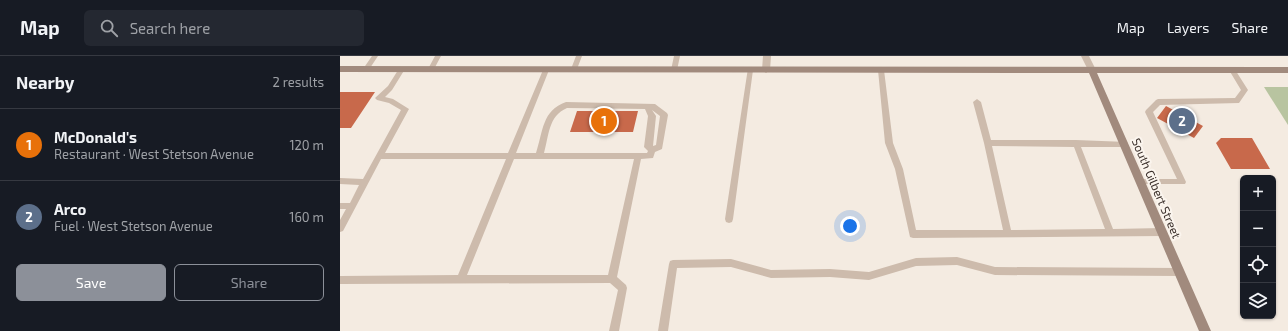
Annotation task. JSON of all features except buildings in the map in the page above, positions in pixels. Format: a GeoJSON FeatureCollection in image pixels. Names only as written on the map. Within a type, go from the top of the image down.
{"type":"FeatureCollection","features":[{"type":"Feature","properties":{"kind":"main road"},"geometry":{"type":"LineString","coordinates":[[340,69],[1288,70]]}},
{"type":"Feature","properties":{"kind":"main road","name":"South Gilbert Street"},"geometry":{"type":"LineString","coordinates":[[1092,70],[1205,331]]}},
{"type":"Feature","properties":{"kind":"street"},"geometry":{"type":"LineString","coordinates":[[766,70],[767,56]]}},
{"type":"Feature","properties":{"kind":"street","name":"South Gilbert Street"},"geometry":{"type":"LineString","coordinates":[[1085,56],[1092,70]]}},
{"type":"Feature","properties":{"kind":"lane"},"geometry":{"type":"LineString","coordinates":[[366,69],[375,56]]}},
{"type":"Feature","properties":{"kind":"lane"},"geometry":{"type":"LineString","coordinates":[[431,69],[438,56]]}},
{"type":"Feature","properties":{"kind":"lane"},"geometry":{"type":"LineString","coordinates":[[574,70],[579,56]]}},
{"type":"Feature","properties":{"kind":"lane"},"geometry":{"type":"LineString","coordinates":[[674,70],[677,56]]}},
{"type":"Feature","properties":{"kind":"lane"},"geometry":{"type":"LineString","coordinates":[[340,228],[405,109],[391,101],[379,98],[390,88],[402,69]]}},
{"type":"Feature","properties":{"kind":"lane"},"geometry":{"type":"LineString","coordinates":[[460,279],[546,70]]}},
{"type":"Feature","properties":{"kind":"lane"},"geometry":{"type":"LineString","coordinates":[[729,219],[750,70]]}},
{"type":"Feature","properties":{"kind":"lane"},"geometry":{"type":"LineString","coordinates":[[881,70],[889,143],[899,169],[913,234],[1162,232]]}},
{"type":"Feature","properties":{"kind":"lane"},"geometry":{"type":"LineString","coordinates":[[1141,182],[1182,182],[1149,112],[1158,102],[1237,101],[1245,90],[1232,70]]}},
{"type":"Feature","properties":{"kind":"lane"},"geometry":{"type":"LineString","coordinates":[[977,102],[988,143],[1008,233]]}},
{"type":"Feature","properties":{"kind":"lane"},"geometry":{"type":"LineString","coordinates":[[379,156],[511,156],[539,156],[638,156],[651,153],[659,147],[664,115],[655,107],[561,106],[550,116],[539,156]]}},
{"type":"Feature","properties":{"kind":"lane"},"geometry":{"type":"LineString","coordinates":[[648,108],[652,116],[648,147],[651,153]]}},
{"type":"Feature","properties":{"kind":"lane"},"geometry":{"type":"LineString","coordinates":[[988,143],[1124,144]]}},
{"type":"Feature","properties":{"kind":"lane"},"geometry":{"type":"LineString","coordinates":[[1076,143],[1110,232]]}},
{"type":"Feature","properties":{"kind":"lane"},"geometry":{"type":"LineString","coordinates":[[612,279],[638,156]]}},
{"type":"Feature","properties":{"kind":"lane"},"geometry":{"type":"LineString","coordinates":[[340,181],[365,182]]}},
{"type":"Feature","properties":{"kind":"lane"},"geometry":{"type":"LineString","coordinates":[[340,206],[352,206]]}},
{"type":"Feature","properties":{"kind":"lane"},"geometry":{"type":"LineString","coordinates":[[663,331],[673,264],[731,263],[771,274],[830,273],[869,276],[916,262],[957,261],[995,271],[1179,272]]}},
{"type":"Feature","properties":{"kind":"lane"},"geometry":{"type":"LineString","coordinates":[[340,280],[612,279],[623,288],[614,331]]}},
{"type":"Feature","properties":{"kind":"green space"},"geometry":{"type":"Polygon","coordinates":[[[1264,87],[1288,87],[1288,125],[1264,87]]]}},
{"type":"Feature","properties":{"kind":"place","name":"McDonald's"},"geometry":{"type":"Point","coordinates":[604,121]}},
{"type":"Feature","properties":{"kind":"place","name":"Arco"},"geometry":{"type":"Point","coordinates":[1182,121]}}]}
